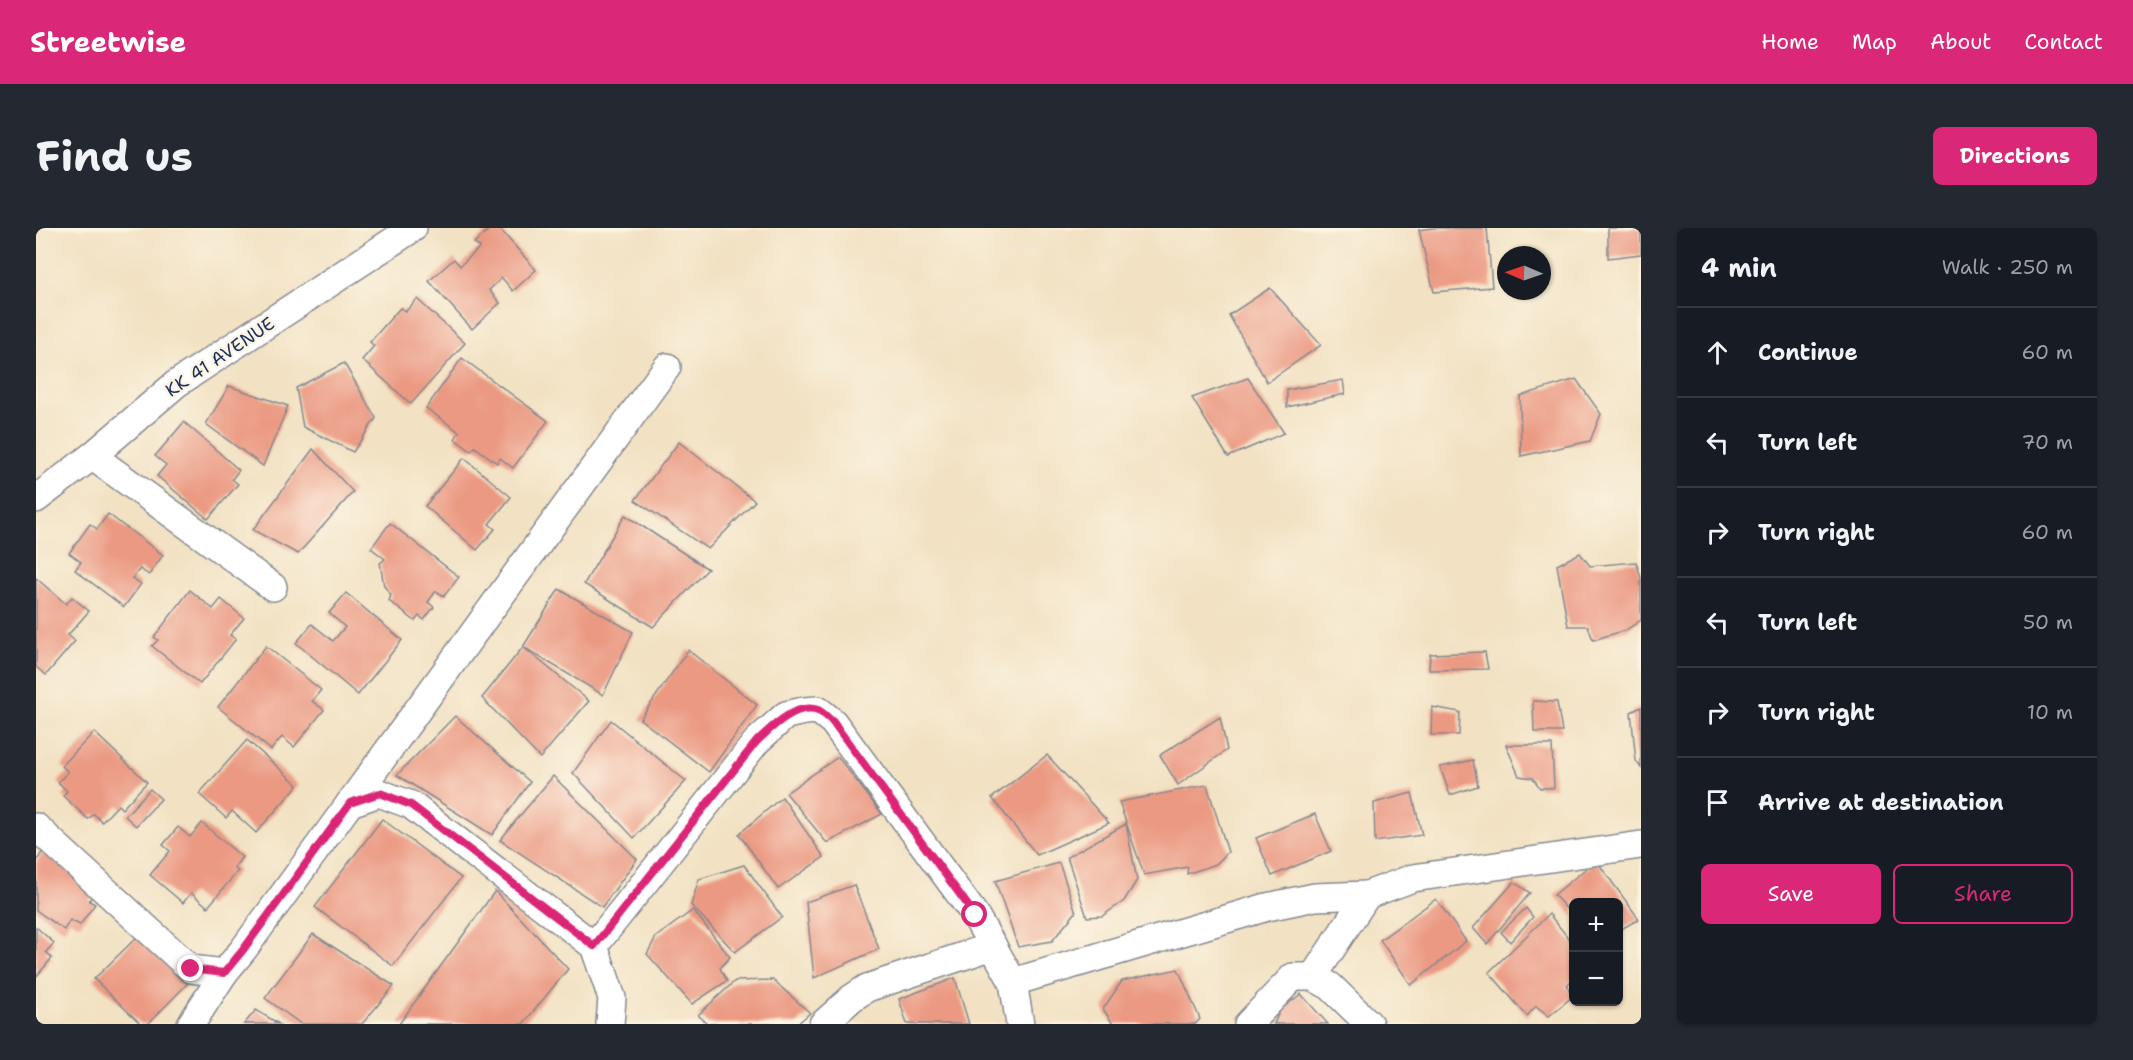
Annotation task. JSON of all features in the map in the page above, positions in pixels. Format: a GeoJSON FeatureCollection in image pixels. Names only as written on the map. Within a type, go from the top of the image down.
{"type":"FeatureCollection","features":[{"type":"Feature","properties":{"kind":"street","name":"KK 41 AVENUE"},"geometry":{"type":"LineString","coordinates":[[36,499],[92,456],[176,384],[413,228]]}},
{"type":"Feature","properties":{"kind":"street"},"geometry":{"type":"LineString","coordinates":[[191,1024],[224,973],[667,367]]}},
{"type":"Feature","properties":{"kind":"street"},"geometry":{"type":"LineString","coordinates":[[92,456],[273,587]]}},
{"type":"Feature","properties":{"kind":"street"},"geometry":{"type":"LineString","coordinates":[[594,946],[757,741],[786,716],[818,710],[833,722],[975,915],[1013,982],[1020,1024]]}},
{"type":"Feature","properties":{"kind":"street"},"geometry":{"type":"LineString","coordinates":[[350,803],[380,793],[411,805],[594,946],[612,998],[610,1024]]}},
{"type":"Feature","properties":{"kind":"street"},"geometry":{"type":"LineString","coordinates":[[36,828],[191,969],[224,973]]}},
{"type":"Feature","properties":{"kind":"street"},"geometry":{"type":"LineString","coordinates":[[1013,982],[1268,907],[1315,897],[1367,895],[1413,878],[1641,845]]}},
{"type":"Feature","properties":{"kind":"street"},"geometry":{"type":"LineString","coordinates":[[1313,976],[1367,895]]}},
{"type":"Feature","properties":{"kind":"street"},"geometry":{"type":"LineString","coordinates":[[824,1024],[852,998],[867,988],[993,946]]}},
{"type":"Feature","properties":{"kind":"street"},"geometry":{"type":"LineString","coordinates":[[1248,1024],[1293,977],[1313,976],[1330,986],[1369,1024]]}},
{"type":"Feature","properties":{"kind":"building"},"geometry":{"type":"Polygon","coordinates":[[[491,228],[499,228],[536,270],[513,291],[502,278],[489,290],[500,303],[472,329],[429,281],[454,259],[460,266],[480,247],[474,243],[491,228]]]}},
{"type":"Feature","properties":{"kind":"building"},"geometry":{"type":"Polygon","coordinates":[[[1487,228],[1492,287],[1434,292],[1419,230],[1487,228]]]}},
{"type":"Feature","properties":{"kind":"building"},"geometry":{"type":"Polygon","coordinates":[[[1608,228],[1641,228],[1641,254],[1608,258],[1608,228]]]}},
{"type":"Feature","properties":{"kind":"building"},"geometry":{"type":"Polygon","coordinates":[[[1270,288],[1321,345],[1267,382],[1229,315],[1270,288]]]}},
{"type":"Feature","properties":{"kind":"building"},"geometry":{"type":"Polygon","coordinates":[[[417,299],[465,343],[411,404],[362,360],[374,346],[370,342],[400,308],[406,311],[417,299]]]}},
{"type":"Feature","properties":{"kind":"building"},"geometry":{"type":"Polygon","coordinates":[[[462,358],[548,421],[513,468],[500,458],[497,463],[475,447],[471,451],[455,439],[459,432],[426,408],[462,358]]]}},
{"type":"Feature","properties":{"kind":"building"},"geometry":{"type":"Polygon","coordinates":[[[344,363],[376,418],[353,452],[303,427],[296,388],[344,363]]]}},
{"type":"Feature","properties":{"kind":"building"},"geometry":{"type":"Polygon","coordinates":[[[1248,378],[1284,433],[1228,457],[1192,398],[1248,378]]]}},
{"type":"Feature","properties":{"kind":"building"},"geometry":{"type":"Polygon","coordinates":[[[1576,379],[1601,414],[1590,441],[1521,456],[1520,396],[1576,379]]]}},
{"type":"Feature","properties":{"kind":"building"},"geometry":{"type":"Polygon","coordinates":[[[1343,380],[1345,394],[1287,407],[1287,390],[1343,380]]]}},
{"type":"Feature","properties":{"kind":"building"},"geometry":{"type":"Polygon","coordinates":[[[229,386],[288,406],[263,466],[206,424],[229,386]]]}},
{"type":"Feature","properties":{"kind":"building"},"geometry":{"type":"Polygon","coordinates":[[[184,422],[239,470],[232,479],[238,484],[208,519],[157,476],[166,465],[155,456],[184,422]]]}},
{"type":"Feature","properties":{"kind":"building"},"geometry":{"type":"Polygon","coordinates":[[[679,442],[755,501],[708,549],[635,500],[679,442]]]}},
{"type":"Feature","properties":{"kind":"building"},"geometry":{"type":"Polygon","coordinates":[[[313,449],[353,492],[298,554],[253,530],[313,449]]]}},
{"type":"Feature","properties":{"kind":"building"},"geometry":{"type":"Polygon","coordinates":[[[464,458],[511,497],[489,524],[495,529],[477,550],[425,506],[464,458]]]}},
{"type":"Feature","properties":{"kind":"building"},"geometry":{"type":"Polygon","coordinates":[[[108,514],[163,555],[149,575],[140,569],[132,578],[141,584],[124,607],[75,570],[81,562],[69,553],[90,524],[97,529],[108,514]]]}},
{"type":"Feature","properties":{"kind":"building"},"geometry":{"type":"Polygon","coordinates":[[[625,515],[708,569],[653,627],[584,584],[625,515]]]}},
{"type":"Feature","properties":{"kind":"building"},"geometry":{"type":"Polygon","coordinates":[[[390,523],[459,577],[444,596],[436,591],[428,602],[434,607],[424,620],[419,616],[415,621],[389,601],[391,595],[384,586],[380,563],[385,559],[371,548],[390,523]]]}},
{"type":"Feature","properties":{"kind":"building"},"geometry":{"type":"Polygon","coordinates":[[[1580,553],[1590,566],[1636,562],[1641,578],[1641,620],[1626,630],[1593,640],[1588,626],[1568,626],[1557,565],[1580,553]]]}},
{"type":"Feature","properties":{"kind":"building"},"geometry":{"type":"Polygon","coordinates":[[[36,578],[66,604],[72,597],[89,611],[68,635],[75,641],[46,675],[36,667],[36,578]]]}},
{"type":"Feature","properties":{"kind":"building"},"geometry":{"type":"Polygon","coordinates":[[[559,589],[633,632],[603,695],[523,647],[559,589]]]}},
{"type":"Feature","properties":{"kind":"building"},"geometry":{"type":"Polygon","coordinates":[[[190,590],[213,609],[221,599],[244,618],[230,635],[236,639],[200,684],[152,646],[158,640],[154,637],[190,590]]]}},
{"type":"Feature","properties":{"kind":"building"},"geometry":{"type":"Polygon","coordinates":[[[346,593],[402,640],[358,695],[296,643],[312,624],[333,641],[345,627],[329,613],[346,593]]]}},
{"type":"Feature","properties":{"kind":"building"},"geometry":{"type":"Polygon","coordinates":[[[266,646],[321,690],[312,701],[324,710],[294,747],[282,737],[271,750],[218,707],[266,646]]]}},
{"type":"Feature","properties":{"kind":"building"},"geometry":{"type":"Polygon","coordinates":[[[523,647],[589,701],[540,758],[482,698],[523,647]]]}},
{"type":"Feature","properties":{"kind":"building"},"geometry":{"type":"Polygon","coordinates":[[[688,650],[757,705],[709,772],[640,719],[688,650]]]}},
{"type":"Feature","properties":{"kind":"building"},"geometry":{"type":"Polygon","coordinates":[[[1485,652],[1488,669],[1429,670],[1430,654],[1485,652]]]}},
{"type":"Feature","properties":{"kind":"building"},"geometry":{"type":"Polygon","coordinates":[[[1533,701],[1557,702],[1562,732],[1534,732],[1533,701]]]}},
{"type":"Feature","properties":{"kind":"building"},"geometry":{"type":"Polygon","coordinates":[[[1432,707],[1460,712],[1459,735],[1431,735],[1432,707]]]}},
{"type":"Feature","properties":{"kind":"building"},"geometry":{"type":"Polygon","coordinates":[[[1641,707],[1641,768],[1636,761],[1631,712],[1641,707]]]}},
{"type":"Feature","properties":{"kind":"building"},"geometry":{"type":"Polygon","coordinates":[[[455,716],[530,782],[492,835],[397,775],[455,716]]]}},
{"type":"Feature","properties":{"kind":"building"},"geometry":{"type":"Polygon","coordinates":[[[1220,717],[1227,750],[1178,785],[1160,755],[1220,717]]]}},
{"type":"Feature","properties":{"kind":"building"},"geometry":{"type":"Polygon","coordinates":[[[611,720],[686,781],[634,838],[573,773],[611,720]]]}},
{"type":"Feature","properties":{"kind":"building"},"geometry":{"type":"Polygon","coordinates":[[[94,732],[147,782],[122,809],[118,805],[102,822],[94,814],[88,819],[63,796],[67,791],[58,782],[68,772],[62,766],[94,732]]]}},
{"type":"Feature","properties":{"kind":"building"},"geometry":{"type":"Polygon","coordinates":[[[247,740],[298,785],[256,833],[232,811],[226,818],[199,794],[247,740]]]}},
{"type":"Feature","properties":{"kind":"building"},"geometry":{"type":"Polygon","coordinates":[[[1506,745],[1552,745],[1554,788],[1540,788],[1533,778],[1519,776],[1506,745]]]}},
{"type":"Feature","properties":{"kind":"building"},"geometry":{"type":"Polygon","coordinates":[[[1047,755],[1109,823],[1037,855],[992,798],[1047,755]]]}},
{"type":"Feature","properties":{"kind":"building"},"geometry":{"type":"Polygon","coordinates":[[[838,757],[882,814],[827,843],[786,793],[838,757]]]}},
{"type":"Feature","properties":{"kind":"building"},"geometry":{"type":"Polygon","coordinates":[[[1473,760],[1478,786],[1450,795],[1440,767],[1473,760]]]}},
{"type":"Feature","properties":{"kind":"building"},"geometry":{"type":"Polygon","coordinates":[[[553,776],[637,859],[602,907],[500,840],[553,776]]]}},
{"type":"Feature","properties":{"kind":"building"},"geometry":{"type":"Polygon","coordinates":[[[1207,785],[1228,852],[1216,864],[1187,874],[1188,867],[1144,875],[1119,802],[1207,785]]]}},
{"type":"Feature","properties":{"kind":"building"},"geometry":{"type":"Polygon","coordinates":[[[150,789],[161,799],[136,826],[125,816],[150,789]]]}},
{"type":"Feature","properties":{"kind":"building"},"geometry":{"type":"Polygon","coordinates":[[[1412,793],[1422,835],[1375,842],[1374,803],[1412,793]]]}},
{"type":"Feature","properties":{"kind":"building"},"geometry":{"type":"Polygon","coordinates":[[[782,797],[824,857],[778,889],[739,834],[782,797]]]}},
{"type":"Feature","properties":{"kind":"building"},"geometry":{"type":"Polygon","coordinates":[[[1315,814],[1331,851],[1272,876],[1256,838],[1315,814]]]}},
{"type":"Feature","properties":{"kind":"building"},"geometry":{"type":"Polygon","coordinates":[[[382,819],[461,878],[393,966],[315,907],[382,819]]]}},
{"type":"Feature","properties":{"kind":"building"},"geometry":{"type":"Polygon","coordinates":[[[202,823],[242,857],[234,868],[238,871],[208,907],[191,893],[183,903],[150,875],[170,851],[163,845],[178,827],[190,837],[202,823]]]}},
{"type":"Feature","properties":{"kind":"building"},"geometry":{"type":"Polygon","coordinates":[[[1126,824],[1137,880],[1124,901],[1102,916],[1087,917],[1067,857],[1126,824]]]}},
{"type":"Feature","properties":{"kind":"building"},"geometry":{"type":"Polygon","coordinates":[[[42,852],[96,889],[89,901],[95,904],[80,925],[70,920],[64,930],[36,910],[36,863],[42,852]]]}},
{"type":"Feature","properties":{"kind":"building"},"geometry":{"type":"Polygon","coordinates":[[[1596,860],[1639,919],[1623,928],[1623,898],[1569,898],[1569,912],[1554,895],[1596,860]]]}},
{"type":"Feature","properties":{"kind":"building"},"geometry":{"type":"Polygon","coordinates":[[[1059,863],[1076,912],[1052,941],[1018,947],[995,881],[1059,863]]]}},
{"type":"Feature","properties":{"kind":"building"},"geometry":{"type":"Polygon","coordinates":[[[744,865],[782,917],[735,952],[691,905],[699,879],[744,865]]]}},
{"type":"Feature","properties":{"kind":"building"},"geometry":{"type":"Polygon","coordinates":[[[1514,882],[1530,893],[1487,944],[1473,928],[1514,882]]]}},
{"type":"Feature","properties":{"kind":"building"},"geometry":{"type":"Polygon","coordinates":[[[854,885],[879,949],[814,978],[806,902],[854,885]]]}},
{"type":"Feature","properties":{"kind":"building"},"geometry":{"type":"Polygon","coordinates":[[[495,891],[568,969],[523,1024],[399,1024],[495,891]]]}},
{"type":"Feature","properties":{"kind":"building"},"geometry":{"type":"Polygon","coordinates":[[[1436,899],[1466,941],[1411,985],[1380,940],[1436,899]]]}},
{"type":"Feature","properties":{"kind":"building"},"geometry":{"type":"Polygon","coordinates":[[[1526,908],[1533,917],[1510,942],[1501,932],[1526,908]]]}},
{"type":"Feature","properties":{"kind":"building"},"geometry":{"type":"Polygon","coordinates":[[[693,910],[730,957],[720,968],[727,981],[692,1004],[647,954],[656,937],[693,910]]]}},
{"type":"Feature","properties":{"kind":"building"},"geometry":{"type":"Polygon","coordinates":[[[1549,914],[1569,939],[1569,983],[1567,985],[1569,999],[1549,1016],[1536,1006],[1527,1016],[1489,972],[1549,914]]]}},
{"type":"Feature","properties":{"kind":"building"},"geometry":{"type":"Polygon","coordinates":[[[36,927],[54,943],[46,952],[52,958],[36,977],[36,927]]]}},
{"type":"Feature","properties":{"kind":"building"},"geometry":{"type":"Polygon","coordinates":[[[313,934],[394,986],[362,1024],[301,1024],[265,998],[313,934]]]}},
{"type":"Feature","properties":{"kind":"building"},"geometry":{"type":"Polygon","coordinates":[[[139,935],[188,983],[148,1024],[141,1024],[94,979],[139,935]]]}},
{"type":"Feature","properties":{"kind":"building"},"geometry":{"type":"Polygon","coordinates":[[[1178,969],[1200,1019],[1195,1024],[1113,1024],[1103,1009],[1122,981],[1178,969]]]}},
{"type":"Feature","properties":{"kind":"building"},"geometry":{"type":"Polygon","coordinates":[[[955,978],[969,1024],[907,1024],[899,999],[955,978]]]}},
{"type":"Feature","properties":{"kind":"building"},"geometry":{"type":"Polygon","coordinates":[[[773,980],[810,1013],[797,1024],[708,1024],[698,1015],[735,981],[773,980]]]}},
{"type":"Feature","properties":{"kind":"building"},"geometry":{"type":"Polygon","coordinates":[[[1301,994],[1328,1024],[1274,1024],[1280,1010],[1301,994]]]}},
{"type":"Feature","properties":{"kind":"building"},"geometry":{"type":"Polygon","coordinates":[[[256,1010],[279,1024],[244,1024],[256,1010]]]}},
{"type":"Feature","properties":{"kind":"route"},"geometry":{"type":"LineString","coordinates":[[191,969],[224,973],[350,803],[380,793],[411,805],[594,946],[757,741],[786,716],[818,710],[833,722],[975,915]]}}]}
